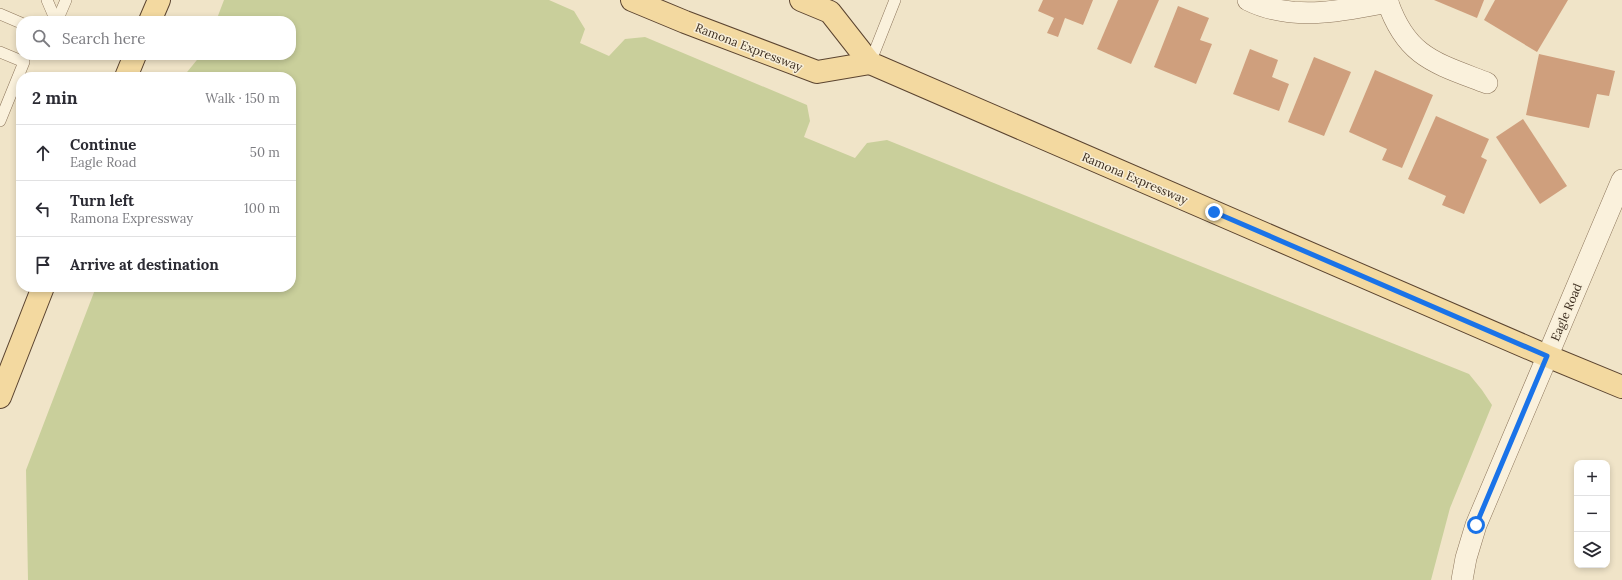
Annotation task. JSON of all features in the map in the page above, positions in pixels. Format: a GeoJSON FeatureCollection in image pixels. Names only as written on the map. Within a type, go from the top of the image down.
{"type":"FeatureCollection","features":[{"type":"Feature","properties":{"kind":"main road"},"geometry":{"type":"LineString","coordinates":[[152,16],[159,0]]}},
{"type":"Feature","properties":{"kind":"main road","name":"Ramona Expressway"},"geometry":{"type":"LineString","coordinates":[[632,0],[685,22],[817,72],[870,63]]}},
{"type":"Feature","properties":{"kind":"main road","name":"Ramona Expressway"},"geometry":{"type":"LineString","coordinates":[[801,0],[830,12],[870,63],[1547,356],[1622,387]]}},
{"type":"Feature","properties":{"kind":"main road"},"geometry":{"type":"LineString","coordinates":[[128,72],[132,60]]}},
{"type":"Feature","properties":{"kind":"main road"},"geometry":{"type":"LineString","coordinates":[[0,397],[41,292]]}},
{"type":"Feature","properties":{"kind":"street"},"geometry":{"type":"LineString","coordinates":[[1248,0],[1289,12],[1305,14],[1351,9],[1388,1],[1395,21],[1401,31],[1409,43],[1422,54],[1439,64],[1487,83]]}},
{"type":"Feature","properties":{"kind":"street","name":"Eagle Road"},"geometry":{"type":"LineString","coordinates":[[1462,580],[1466,558],[1476,525],[1622,180]]}},
{"type":"Feature","properties":{"kind":"lane"},"geometry":{"type":"LineString","coordinates":[[47,0],[54,16]]}},
{"type":"Feature","properties":{"kind":"lane"},"geometry":{"type":"LineString","coordinates":[[58,16],[66,0]]}},
{"type":"Feature","properties":{"kind":"lane"},"geometry":{"type":"LineString","coordinates":[[870,63],[895,0]]}},
{"type":"Feature","properties":{"kind":"lane"},"geometry":{"type":"LineString","coordinates":[[0,14],[16,21]]}},
{"type":"Feature","properties":{"kind":"lane"},"geometry":{"type":"LineString","coordinates":[[0,52],[16,56]]}},
{"type":"Feature","properties":{"kind":"lane"},"geometry":{"type":"LineString","coordinates":[[20,72],[24,60]]}},
{"type":"Feature","properties":{"kind":"lane"},"geometry":{"type":"LineString","coordinates":[[0,122],[16,81]]}},
{"type":"Feature","properties":{"kind":"green space"},"geometry":{"type":"Polygon","coordinates":[[[224,0],[549,0],[574,11],[585,29],[580,43],[609,56],[625,39],[645,37],[807,105],[810,121],[804,137],[855,158],[867,143],[887,140],[1469,374],[1492,405],[1450,508],[1431,580],[28,580],[26,470],[94,292],[296,292],[296,72],[187,72],[197,60],[296,60],[296,16],[218,16],[224,0]]]}},
{"type":"Feature","properties":{"kind":"building"},"geometry":{"type":"Polygon","coordinates":[[[1043,0],[1093,0],[1083,25],[1065,18],[1058,37],[1047,33],[1054,18],[1038,11],[1043,0]]]}},
{"type":"Feature","properties":{"kind":"building"},"geometry":{"type":"Polygon","coordinates":[[[1118,0],[1159,0],[1131,64],[1097,49],[1118,0]]]}},
{"type":"Feature","properties":{"kind":"building"},"geometry":{"type":"Polygon","coordinates":[[[1434,0],[1484,0],[1477,18],[1434,0]]]}},
{"type":"Feature","properties":{"kind":"building"},"geometry":{"type":"Polygon","coordinates":[[[1495,0],[1568,0],[1537,52],[1484,20],[1495,0]]]}},
{"type":"Feature","properties":{"kind":"building"},"geometry":{"type":"Polygon","coordinates":[[[1178,6],[1209,18],[1200,40],[1212,44],[1196,84],[1154,67],[1178,6]]]}},
{"type":"Feature","properties":{"kind":"building"},"geometry":{"type":"Polygon","coordinates":[[[1250,49],[1278,60],[1272,77],[1289,84],[1279,111],[1233,94],[1250,49]]]}},
{"type":"Feature","properties":{"kind":"building"},"geometry":{"type":"Polygon","coordinates":[[[1539,54],[1615,71],[1609,96],[1597,94],[1589,128],[1526,115],[1539,54]]]}},
{"type":"Feature","properties":{"kind":"building"},"geometry":{"type":"Polygon","coordinates":[[[1314,57],[1351,72],[1324,136],[1288,122],[1314,57]]]}},
{"type":"Feature","properties":{"kind":"building"},"geometry":{"type":"Polygon","coordinates":[[[1375,70],[1433,95],[1402,168],[1382,160],[1387,149],[1349,132],[1375,70]]]}},
{"type":"Feature","properties":{"kind":"building"},"geometry":{"type":"Polygon","coordinates":[[[1436,116],[1489,139],[1481,157],[1487,160],[1464,214],[1442,205],[1446,196],[1408,179],[1436,116]]]}},
{"type":"Feature","properties":{"kind":"building"},"geometry":{"type":"Polygon","coordinates":[[[1523,119],[1567,186],[1540,204],[1496,137],[1523,119]]]}},
{"type":"Feature","properties":{"kind":"route"},"geometry":{"type":"LineString","coordinates":[[1214,212],[1547,356],[1476,525]]}}]}
